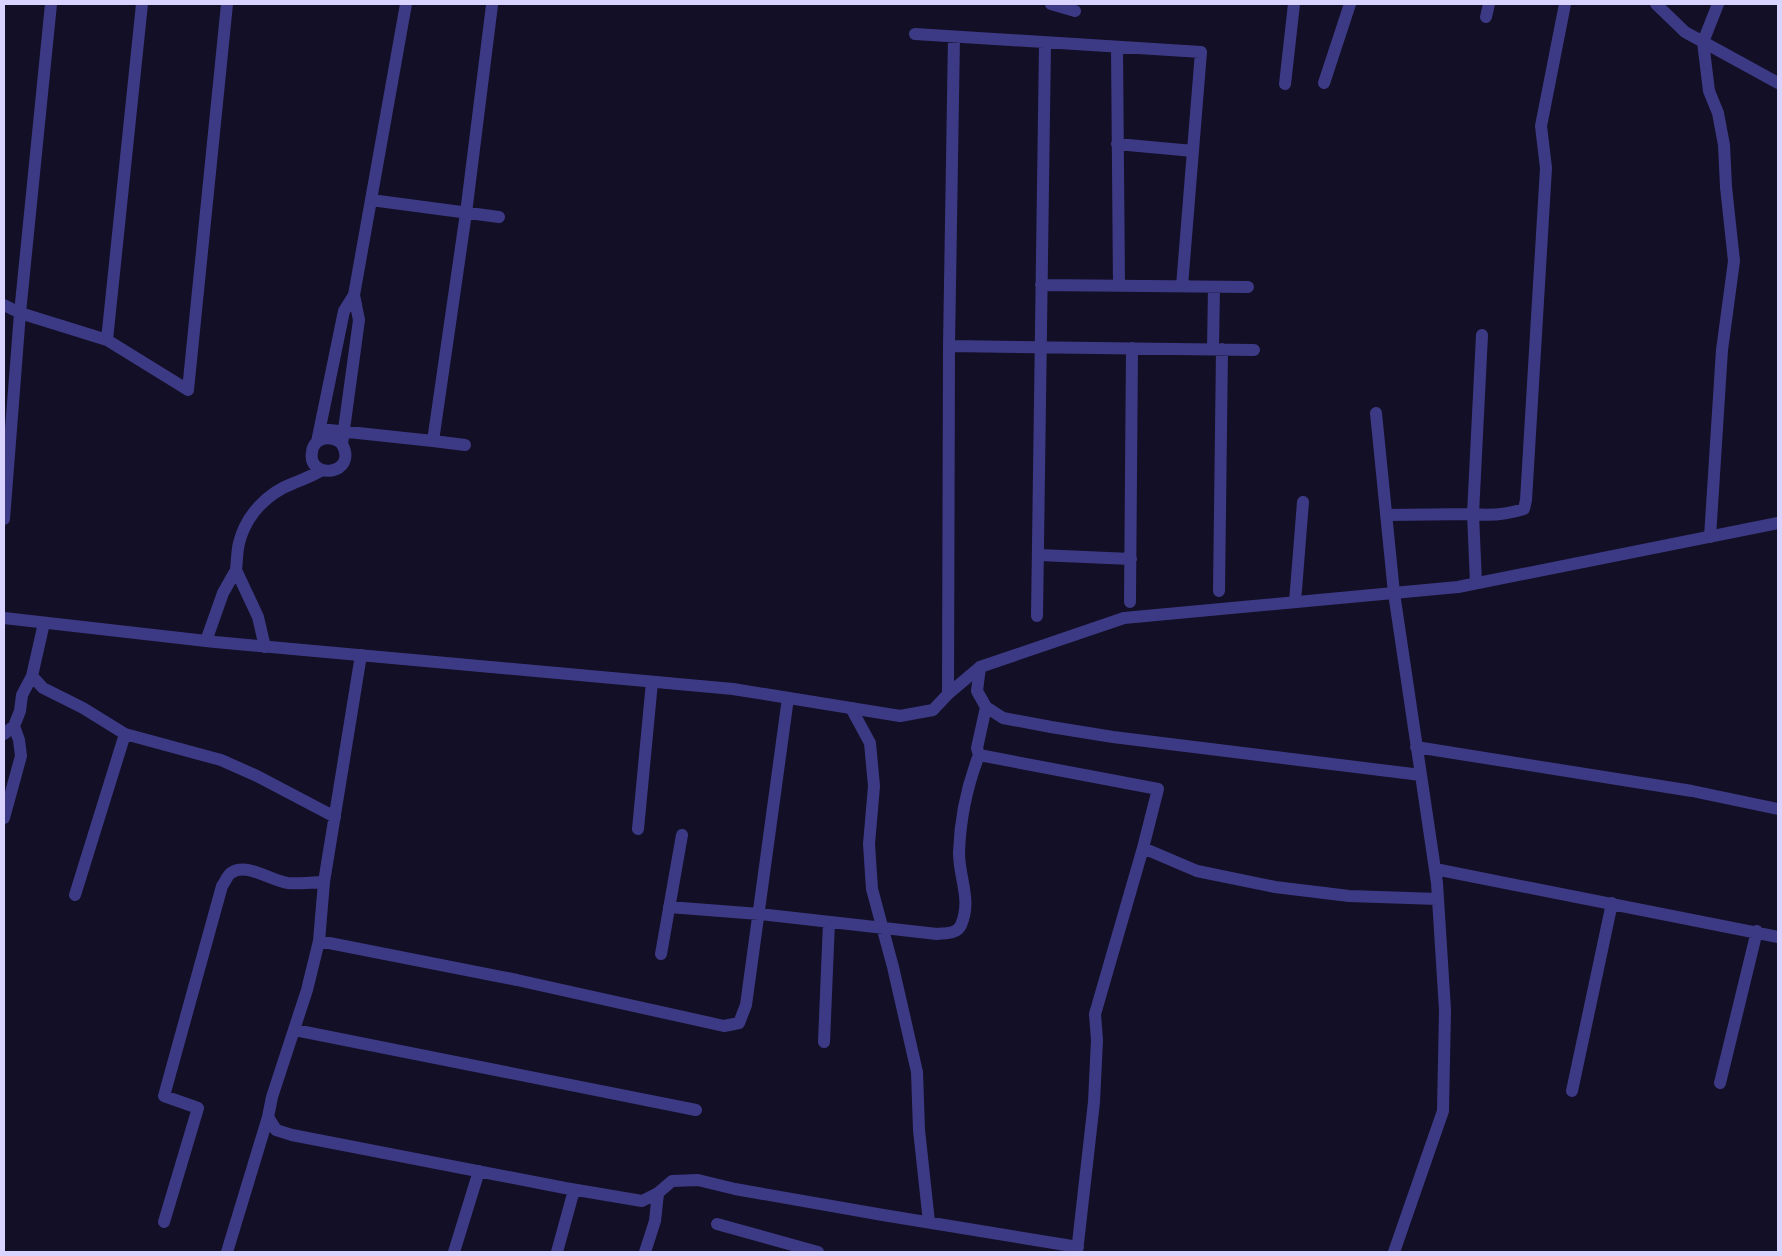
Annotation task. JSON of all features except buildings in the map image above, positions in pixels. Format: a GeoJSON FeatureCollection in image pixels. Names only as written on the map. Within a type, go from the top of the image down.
{"type":"FeatureCollection","features":[{"type":"Feature","properties":{"kind":"street"},"geometry":{"type":"LineString","coordinates":[[4,519],[20,313],[52,4]]}},
{"type":"Feature","properties":{"kind":"street"},"geometry":{"type":"LineString","coordinates":[[107,340],[142,4]]}},
{"type":"Feature","properties":{"kind":"street"},"geometry":{"type":"LineString","coordinates":[[4,305],[20,313],[107,340],[188,390],[227,4]]}},
{"type":"Feature","properties":{"kind":"street"},"geometry":{"type":"LineString","coordinates":[[354,295],[344,311],[318,435],[312,452],[313,463],[322,470],[333,471],[342,465],[346,454],[343,438],[359,320],[354,295],[406,4]]}},
{"type":"Feature","properties":{"kind":"street"},"geometry":{"type":"LineString","coordinates":[[1051,4],[1075,11]]}},
{"type":"Feature","properties":{"kind":"street"},"geometry":{"type":"LineString","coordinates":[[1285,84],[1294,4]]}},
{"type":"Feature","properties":{"kind":"street"},"geometry":{"type":"LineString","coordinates":[[1324,83],[1350,4]]}},
{"type":"Feature","properties":{"kind":"street"},"geometry":{"type":"LineString","coordinates":[[1486,17],[1489,4]]}},
{"type":"Feature","properties":{"kind":"street"},"geometry":{"type":"LineString","coordinates":[[1386,515],[1511,513],[1524,509],[1546,168],[1541,126],[1565,4]]}},
{"type":"Feature","properties":{"kind":"street"},"geometry":{"type":"LineString","coordinates":[[1656,4],[1685,32],[1778,84]]}},
{"type":"Feature","properties":{"kind":"street"},"geometry":{"type":"LineString","coordinates":[[1710,537],[1722,350],[1734,261],[1726,187],[1724,145],[1718,113],[1708,91],[1703,42],[1718,4]]}},
{"type":"Feature","properties":{"kind":"street"},"geometry":{"type":"LineString","coordinates":[[433,441],[466,213],[492,5]]}},
{"type":"Feature","properties":{"kind":"street"},"geometry":{"type":"LineString","coordinates":[[915,34],[1201,52],[1182,286]]}},
{"type":"Feature","properties":{"kind":"street"},"geometry":{"type":"LineString","coordinates":[[948,694],[954,37]]}},
{"type":"Feature","properties":{"kind":"street"},"geometry":{"type":"LineString","coordinates":[[1038,616],[1045,43]]}},
{"type":"Feature","properties":{"kind":"street"},"geometry":{"type":"LineString","coordinates":[[1117,48],[1118,286]]}},
{"type":"Feature","properties":{"kind":"street"},"geometry":{"type":"LineString","coordinates":[[1117,144],[1193,151]]}},
{"type":"Feature","properties":{"kind":"street"},"geometry":{"type":"LineString","coordinates":[[371,200],[499,217]]}},
{"type":"Feature","properties":{"kind":"street"},"geometry":{"type":"LineString","coordinates":[[1041,285],[1248,287]]}},
{"type":"Feature","properties":{"kind":"street"},"geometry":{"type":"LineString","coordinates":[[1214,287],[1218,349],[1219,591]]}},
{"type":"Feature","properties":{"kind":"street"},"geometry":{"type":"LineString","coordinates":[[1476,583],[1473,514],[1482,335]]}},
{"type":"Feature","properties":{"kind":"street"},"geometry":{"type":"LineString","coordinates":[[950,346],[1254,350]]}},
{"type":"Feature","properties":{"kind":"street"},"geometry":{"type":"LineString","coordinates":[[1130,602],[1132,348]]}},
{"type":"Feature","properties":{"kind":"street"},"geometry":{"type":"LineString","coordinates":[[1376,412],[1394,593],[1435,869],[1445,1010],[1443,1111],[1394,1252]]}},
{"type":"Feature","properties":{"kind":"street"},"geometry":{"type":"LineString","coordinates":[[318,435],[338,440],[343,438],[433,441],[465,445]]}},
{"type":"Feature","properties":{"kind":"street"},"geometry":{"type":"LineString","coordinates":[[206,641],[223,593],[236,570],[239,543],[248,518],[267,498],[293,483],[307,479],[322,470]]}},
{"type":"Feature","properties":{"kind":"street"},"geometry":{"type":"LineString","coordinates":[[1295,602],[1303,502]]}},
{"type":"Feature","properties":{"kind":"street"},"geometry":{"type":"LineString","coordinates":[[4,618],[265,647],[733,689],[900,716],[933,710],[948,694],[980,667],[1124,618],[1458,586],[1778,523]]}},
{"type":"Feature","properties":{"kind":"street"},"geometry":{"type":"LineString","coordinates":[[1039,555],[1131,559]]}},
{"type":"Feature","properties":{"kind":"street"},"geometry":{"type":"LineString","coordinates":[[236,570],[258,617],[265,647]]}},
{"type":"Feature","properties":{"kind":"street"},"geometry":{"type":"LineString","coordinates":[[4,818],[21,756],[19,740],[9,730],[20,711],[22,695],[32,676],[44,623]]}},
{"type":"Feature","properties":{"kind":"street"},"geometry":{"type":"LineString","coordinates":[[228,1252],[268,1117],[272,1097],[307,990],[319,941],[324,882],[362,656]]}},
{"type":"Feature","properties":{"kind":"street"},"geometry":{"type":"LineString","coordinates":[[980,667],[977,690],[986,707],[1002,718],[1113,737],[1421,775]]}},
{"type":"Feature","properties":{"kind":"street"},"geometry":{"type":"LineString","coordinates":[[32,676],[43,688],[83,708],[125,734],[222,760],[335,817]]}},
{"type":"Feature","properties":{"kind":"street"},"geometry":{"type":"LineString","coordinates":[[638,829],[652,682]]}},
{"type":"Feature","properties":{"kind":"street"},"geometry":{"type":"LineString","coordinates":[[319,941],[516,980],[724,1026],[739,1023],[746,1005],[788,698]]}},
{"type":"Feature","properties":{"kind":"street"},"geometry":{"type":"LineString","coordinates":[[669,907],[759,914],[937,934],[952,932],[960,926],[965,908],[966,894],[961,877],[959,853],[963,814],[972,774],[979,756],[977,748],[986,707]]}},
{"type":"Feature","properties":{"kind":"street"},"geometry":{"type":"LineString","coordinates":[[851,708],[870,743],[874,786],[869,844],[872,889],[916,1072],[919,1130],[929,1222]]}},
{"type":"Feature","properties":{"kind":"street"},"geometry":{"type":"LineString","coordinates":[[75,895],[125,734]]}},
{"type":"Feature","properties":{"kind":"street"},"geometry":{"type":"LineString","coordinates":[[1416,747],[1692,791],[1778,809]]}},
{"type":"Feature","properties":{"kind":"street"},"geometry":{"type":"LineString","coordinates":[[268,1117],[276,1130],[292,1135],[574,1190],[642,1201],[658,1193],[672,1181],[698,1180],[735,1189],[1078,1249],[1094,1102],[1097,1040],[1095,1014],[1158,789],[979,756]]}},
{"type":"Feature","properties":{"kind":"street"},"geometry":{"type":"LineString","coordinates":[[661,954],[682,835]]}},
{"type":"Feature","properties":{"kind":"street"},"geometry":{"type":"LineString","coordinates":[[1143,848],[1197,871],[1275,888],[1349,896],[1438,899]]}},
{"type":"Feature","properties":{"kind":"street"},"geometry":{"type":"LineString","coordinates":[[1435,869],[1778,936]]}},
{"type":"Feature","properties":{"kind":"street"},"geometry":{"type":"LineString","coordinates":[[164,1222],[198,1108],[164,1096],[222,886],[229,874],[237,870],[251,871],[288,883],[324,882]]}},
{"type":"Feature","properties":{"kind":"street"},"geometry":{"type":"LineString","coordinates":[[1572,1091],[1612,903]]}},
{"type":"Feature","properties":{"kind":"street"},"geometry":{"type":"LineString","coordinates":[[824,1042],[829,922]]}},
{"type":"Feature","properties":{"kind":"street"},"geometry":{"type":"LineString","coordinates":[[1720,1082],[1757,931]]}},
{"type":"Feature","properties":{"kind":"street"},"geometry":{"type":"LineString","coordinates":[[294,1030],[696,1110]]}},
{"type":"Feature","properties":{"kind":"street"},"geometry":{"type":"LineString","coordinates":[[454,1252],[479,1172]]}},
{"type":"Feature","properties":{"kind":"street"},"geometry":{"type":"LineString","coordinates":[[558,1252],[574,1190]]}},
{"type":"Feature","properties":{"kind":"street"},"geometry":{"type":"LineString","coordinates":[[645,1252],[655,1221],[658,1193]]}},
{"type":"Feature","properties":{"kind":"street"},"geometry":{"type":"LineString","coordinates":[[717,1224],[818,1252]]}}]}
